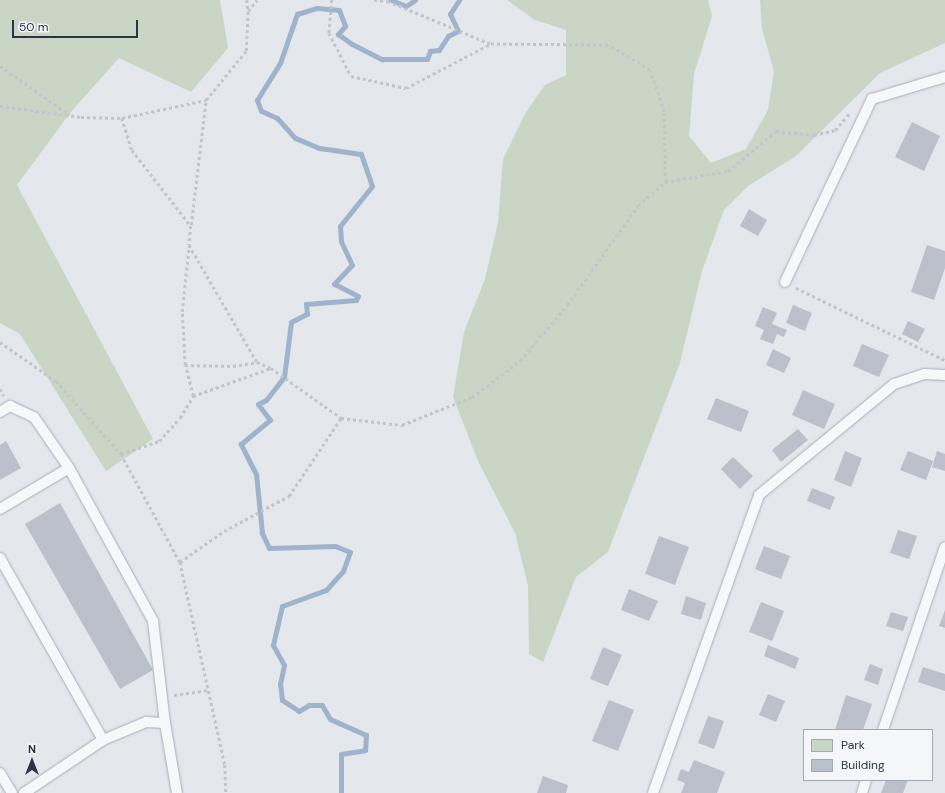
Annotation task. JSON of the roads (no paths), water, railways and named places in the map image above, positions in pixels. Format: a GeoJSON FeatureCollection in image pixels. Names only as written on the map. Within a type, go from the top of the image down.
{"type":"FeatureCollection","features":[{"type":"Feature","properties":{"kind":"lane"},"geometry":{"type":"LineString","coordinates":[[785,282],[872,99],[945,77]]}},
{"type":"Feature","properties":{"kind":"lane"},"geometry":{"type":"LineString","coordinates":[[653,793],[759,496],[894,384],[924,374],[945,375]]}},
{"type":"Feature","properties":{"kind":"lane"},"geometry":{"type":"LineString","coordinates":[[0,412],[10,406],[34,417],[69,468],[153,620],[164,697],[165,723],[177,793]]}},
{"type":"Feature","properties":{"kind":"lane"},"geometry":{"type":"LineString","coordinates":[[0,509],[69,468]]}},
{"type":"Feature","properties":{"kind":"lane"},"geometry":{"type":"LineString","coordinates":[[883,729],[945,547]]}},
{"type":"Feature","properties":{"kind":"lane"},"geometry":{"type":"LineString","coordinates":[[0,558],[103,740]]}},
{"type":"Feature","properties":{"kind":"lane"},"geometry":{"type":"LineString","coordinates":[[24,793],[103,740],[146,722],[165,723]]}},
{"type":"Feature","properties":{"kind":"lane"},"geometry":{"type":"LineString","coordinates":[[0,773],[12,793]]}},
{"type":"Feature","properties":{"kind":"lane"},"geometry":{"type":"LineString","coordinates":[[862,793],[866,781]]}},
{"type":"Feature","properties":{"kind":"waterway"},"geometry":{"type":"LineString","coordinates":[[391,0],[406,6],[415,0]]}},
{"type":"Feature","properties":{"kind":"waterway"},"geometry":{"type":"LineString","coordinates":[[341,793],[341,754],[365,750],[366,735],[330,719],[322,705],[309,705],[299,711],[282,700],[280,684],[284,665],[273,645],[282,606],[326,590],[343,571],[350,552],[335,546],[269,548],[262,533],[256,474],[241,444],[270,420],[258,404],[266,400],[284,377],[291,322],[307,314],[306,304],[356,300],[358,296],[334,284],[352,265],[341,241],[340,226],[372,186],[361,154],[319,148],[295,138],[277,118],[261,111],[257,100],[280,63],[297,14],[317,8],[339,10],[345,26],[338,34],[352,44],[382,59],[427,59],[430,51],[439,50],[448,36],[458,31],[450,14],[459,0]]}}]}
